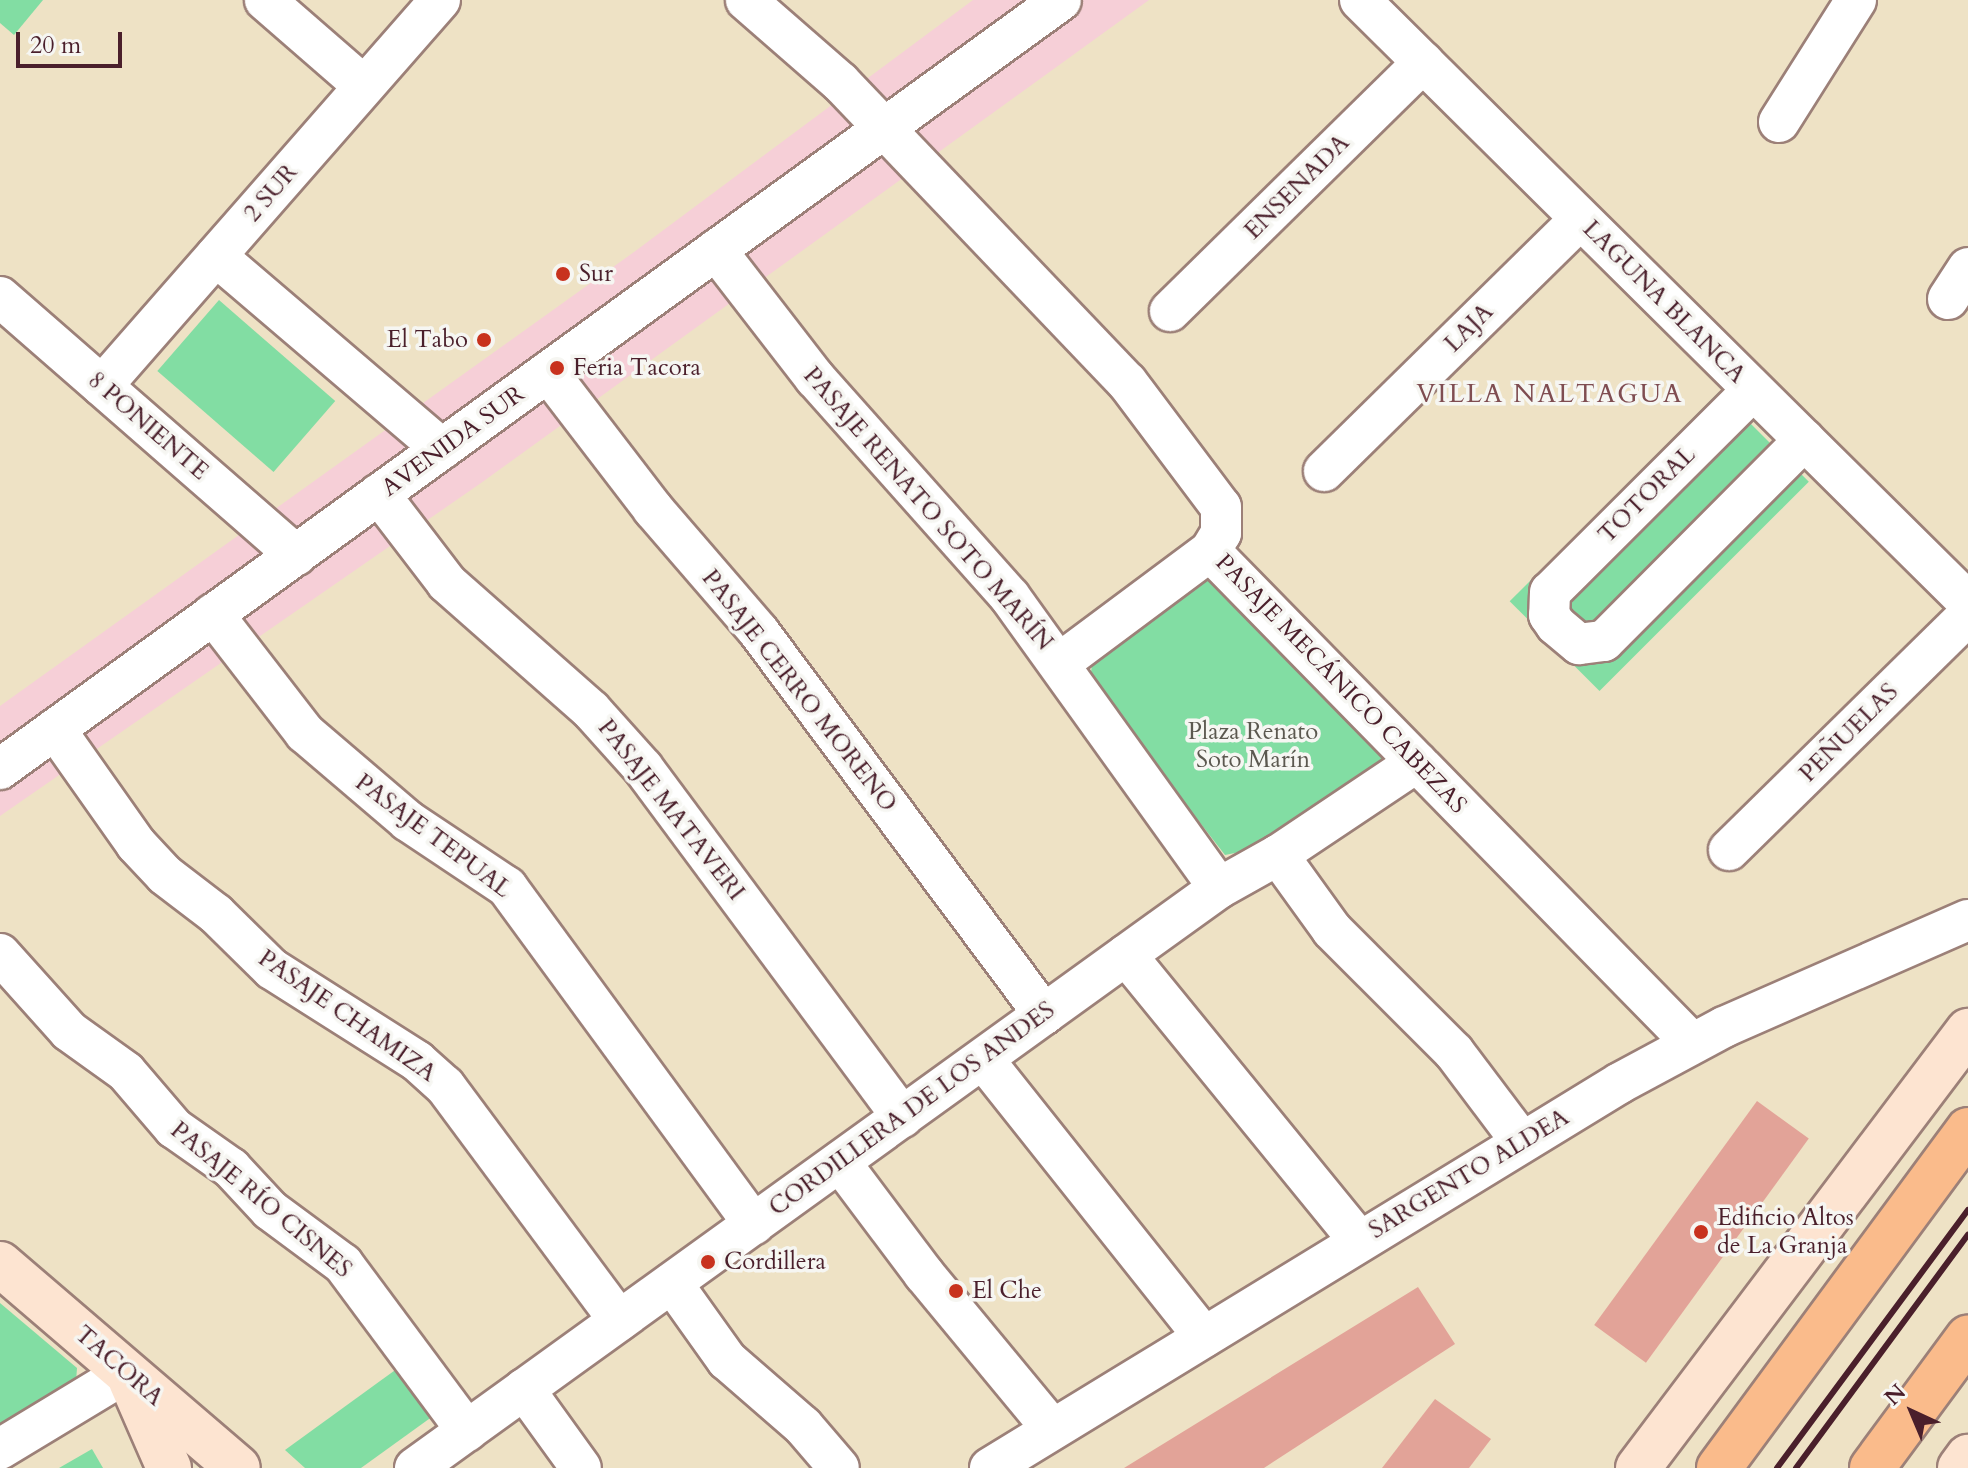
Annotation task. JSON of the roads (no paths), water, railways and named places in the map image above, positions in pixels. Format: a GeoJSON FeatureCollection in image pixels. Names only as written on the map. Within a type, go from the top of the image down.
{"type":"FeatureCollection","features":[{"type":"Feature","properties":{"kind":"highway"},"geometry":{"type":"LineString","coordinates":[[1719,1468],[1968,1130]]}},
{"type":"Feature","properties":{"kind":"highway"},"geometry":{"type":"LineString","coordinates":[[1872,1468],[1966,1340]]}},
{"type":"Feature","properties":{"kind":"highway"},"geometry":{"type":"LineString","coordinates":[[1908,1468],[1966,1340]]}},
{"type":"Feature","properties":{"kind":"main road"},"geometry":{"type":"LineString","coordinates":[[1638,1468],[1968,1031]]}},
{"type":"Feature","properties":{"kind":"main road","name":"TACORA"},"geometry":{"type":"LineString","coordinates":[[0,1264],[238,1468]]}},
{"type":"Feature","properties":{"kind":"main road"},"geometry":{"type":"LineString","coordinates":[[127,1372],[169,1468]]}},
{"type":"Feature","properties":{"kind":"main road"},"geometry":{"type":"LineString","coordinates":[[1960,1468],[1968,1457]]}},
{"type":"Feature","properties":{"kind":"street"},"geometry":{"type":"LineString","coordinates":[[265,0],[364,86]]}},
{"type":"Feature","properties":{"kind":"street","name":"2 SUR"},"geometry":{"type":"LineString","coordinates":[[102,386],[440,0]]}},
{"type":"Feature","properties":{"kind":"street","name":"PASAJE MECÁNICO CABEZAS"},"geometry":{"type":"LineString","coordinates":[[746,0],[885,128],[1153,412],[1221,507],[1221,533],[1210,551],[1692,1043]]}},
{"type":"Feature","properties":{"kind":"street","name":"AVENIDA SUR"},"geometry":{"type":"LineString","coordinates":[[0,769],[1061,0]]}},
{"type":"Feature","properties":{"kind":"street","name":"LAGUNA BLANCA"},"geometry":{"type":"LineString","coordinates":[[1360,0],[1968,602]]}},
{"type":"Feature","properties":{"kind":"street"},"geometry":{"type":"LineString","coordinates":[[1779,122],[1856,0]]}},
{"type":"Feature","properties":{"kind":"street","name":"ENSENADA"},"geometry":{"type":"LineString","coordinates":[[1170,311],[1423,62]]}},
{"type":"Feature","properties":{"kind":"street","name":"LAJA"},"geometry":{"type":"LineString","coordinates":[[1324,471],[1580,219]]}},
{"type":"Feature","properties":{"kind":"street","name":"PASAJE RENATO SOTO MARÍN"},"geometry":{"type":"LineString","coordinates":[[716,250],[815,378],[980,560],[1060,663],[1219,888]]}},
{"type":"Feature","properties":{"kind":"street"},"geometry":{"type":"LineString","coordinates":[[216,256],[442,449]]}},
{"type":"Feature","properties":{"kind":"street","name":"8 PONIENTE"},"geometry":{"type":"LineString","coordinates":[[0,297],[296,555]]}},
{"type":"Feature","properties":{"kind":"street","name":"PASAJE CERRO MORENO"},"geometry":{"type":"LineString","coordinates":[[548,372],[645,498],[759,632],[1044,1014]]}},
{"type":"Feature","properties":{"kind":"street","name":"TOTORAL"},"geometry":{"type":"LineString","coordinates":[[1753,390],[1557,583],[1547,604],[1549,615],[1571,640],[1588,645],[1604,641],[1804,440]]}},
{"type":"Feature","properties":{"kind":"street","name":"PASAJE MATAVERI"},"geometry":{"type":"LineString","coordinates":[[379,494],[447,583],[568,688],[635,758],[902,1117]]}},
{"type":"Feature","properties":{"kind":"street"},"geometry":{"type":"LineString","coordinates":[[1060,663],[1210,551]]}},
{"type":"Feature","properties":{"kind":"street","name":"PASAJE TEPUAL"},"geometry":{"type":"LineString","coordinates":[[213,614],[305,733],[398,814],[507,887],[754,1224]]}},
{"type":"Feature","properties":{"kind":"street","name":"PEÑUELAS"},"geometry":{"type":"LineString","coordinates":[[1729,850],[1968,615]]}},
{"type":"Feature","properties":{"kind":"street","name":"PASAJE CHAMIZA"},"geometry":{"type":"LineString","coordinates":[[55,729],[136,844],[165,875],[216,914],[272,969],[417,1061],[445,1086],[619,1320]]}},
{"type":"Feature","properties":{"kind":"street","name":"CORDILLERA DE LOS ANDES"},"geometry":{"type":"LineString","coordinates":[[415,1468],[1219,888],[1278,855],[1417,762]]}},
{"type":"Feature","properties":{"kind":"street"},"geometry":{"type":"LineString","coordinates":[[1278,855],[1353,954],[1454,1052],[1521,1141]]}},
{"type":"Feature","properties":{"kind":"street","name":"SARGENTO ALDEA"},"geometry":{"type":"LineString","coordinates":[[990,1468],[1521,1141],[1692,1043],[1968,920]]}},
{"type":"Feature","properties":{"kind":"street","name":"PASAJE RÍO CISNES"},"geometry":{"type":"LineString","coordinates":[[0,954],[69,1031],[140,1087],[174,1128],[231,1168],[270,1210],[343,1264],[467,1431]]}},
{"type":"Feature","properties":{"kind":"street"},"geometry":{"type":"LineString","coordinates":[[1126,955],[1359,1241]]}},
{"type":"Feature","properties":{"kind":"street"},"geometry":{"type":"LineString","coordinates":[[983,1059],[1204,1337]]}},
{"type":"Feature","properties":{"kind":"street"},"geometry":{"type":"LineString","coordinates":[[840,1162],[924,1274],[1052,1429]]}},
{"type":"Feature","properties":{"kind":"street"},"geometry":{"type":"LineString","coordinates":[[672,1283],[727,1360],[803,1426],[839,1468]]}},
{"type":"Feature","properties":{"kind":"street"},"geometry":{"type":"LineString","coordinates":[[0,1449],[127,1372]]}},
{"type":"Feature","properties":{"kind":"street"},"geometry":{"type":"LineString","coordinates":[[524,1389],[581,1468]]}},
{"type":"Feature","properties":{"kind":"railway"},"geometry":{"type":"LineString","coordinates":[[1777,1468],[1968,1210]]}},
{"type":"Feature","properties":{"kind":"railway"},"geometry":{"type":"LineString","coordinates":[[1796,1468],[1968,1235]]}},
{"type":"Feature","properties":{"kind":"place","name":"Sur"},"geometry":{"type":"Point","coordinates":[563,274]}},
{"type":"Feature","properties":{"kind":"place","name":"El Tabo"},"geometry":{"type":"Point","coordinates":[484,340]}},
{"type":"Feature","properties":{"kind":"place","name":"Feria Tacora"},"geometry":{"type":"Point","coordinates":[557,368]}},
{"type":"Feature","properties":{"kind":"place","name":"Edificio Altos de La Granja"},"geometry":{"type":"Point","coordinates":[1701,1232]}},
{"type":"Feature","properties":{"kind":"place","name":"Cordillera"},"geometry":{"type":"Point","coordinates":[708,1262]}},
{"type":"Feature","properties":{"kind":"place","name":"El Che"},"geometry":{"type":"Point","coordinates":[956,1291]}},
{"type":"Feature","properties":{"kind":"district","name":"VILLA NALTAGUA"},"geometry":{"type":"Point","coordinates":[1550,394]}},
{"type":"Feature","properties":{"kind":"park label","name":"Plaza Renato Soto Marín"},"geometry":{"type":"Point","coordinates":[1253,746]}}]}
